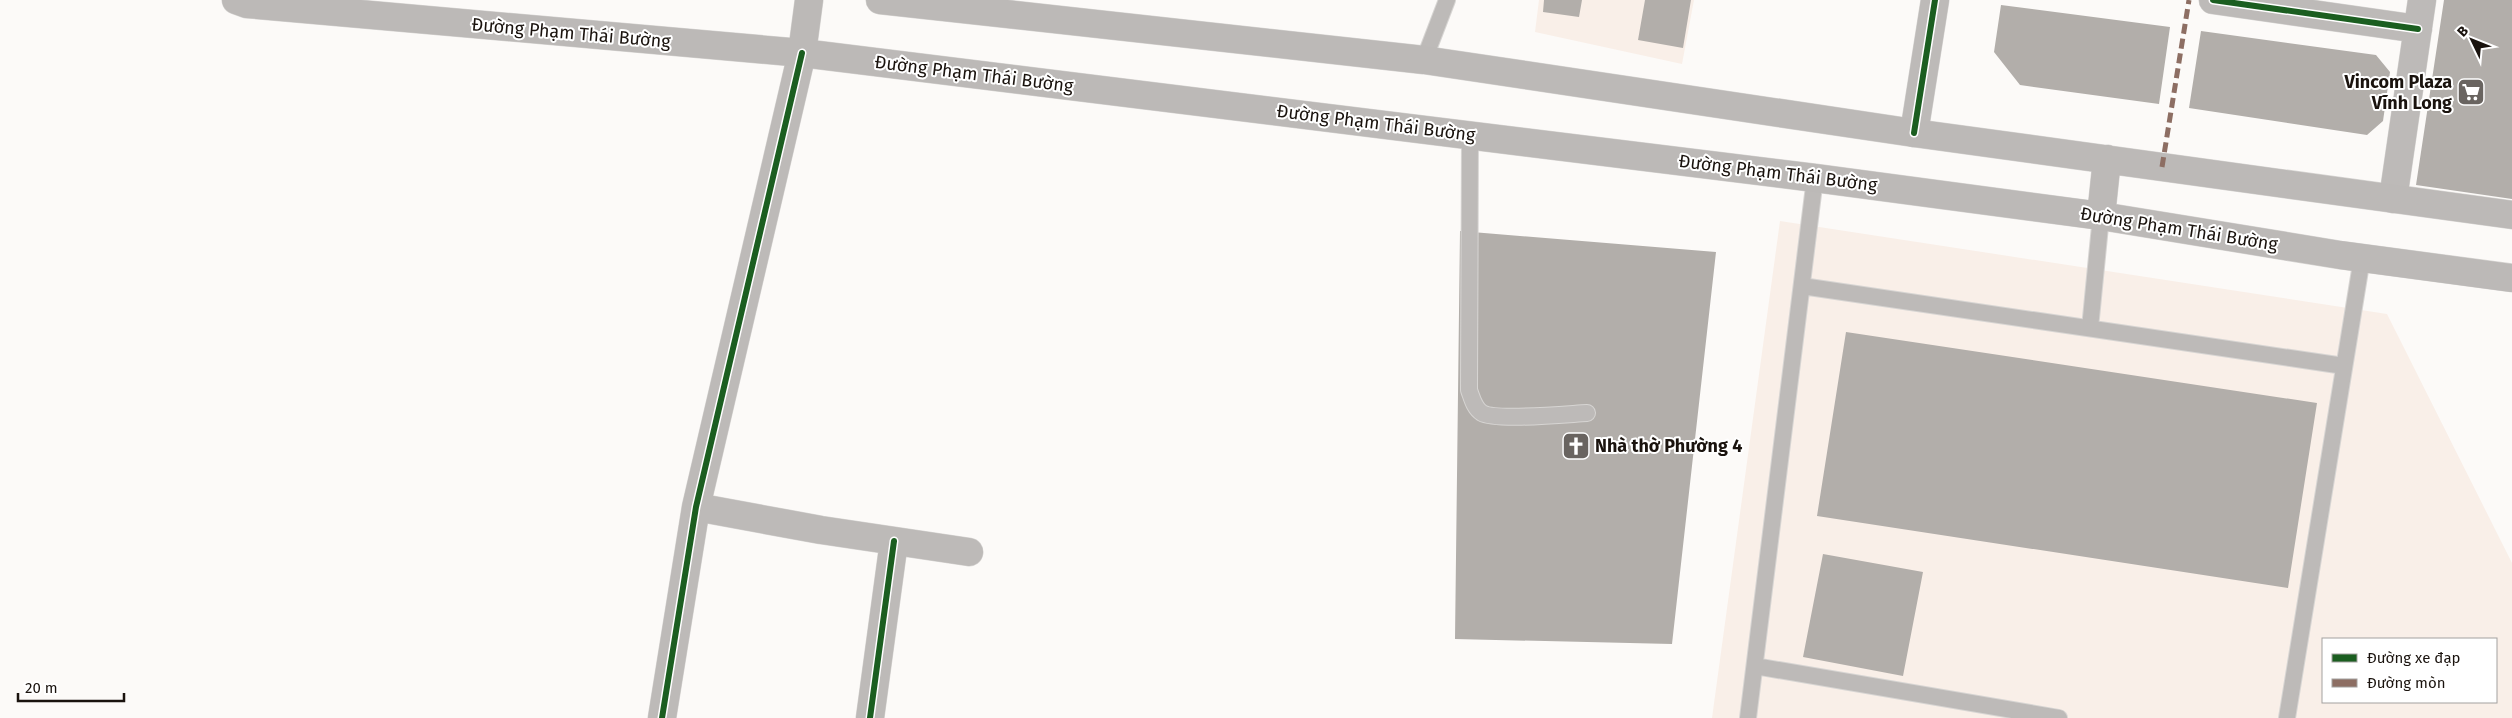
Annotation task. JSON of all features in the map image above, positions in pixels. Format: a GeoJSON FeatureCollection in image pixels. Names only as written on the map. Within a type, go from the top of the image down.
{"type":"FeatureCollection","features":[{"type":"Feature","properties":{"kind":"main road","name":"Đường Phạm Thái Bường"},"geometry":{"type":"LineString","coordinates":[[236,0],[247,4],[802,53],[1815,178],[2101,216],[2362,258],[2512,278]]}},
{"type":"Feature","properties":{"kind":"main road"},"geometry":{"type":"LineString","coordinates":[[802,53],[809,0]]}},
{"type":"Feature","properties":{"kind":"main road"},"geometry":{"type":"LineString","coordinates":[[880,0],[924,2],[1424,60],[1914,133],[2512,215]]}},
{"type":"Feature","properties":{"kind":"main road"},"geometry":{"type":"LineString","coordinates":[[2101,216],[2107,159]]}},
{"type":"Feature","properties":{"kind":"street"},"geometry":{"type":"LineString","coordinates":[[1914,133],[1935,0]]}},
{"type":"Feature","properties":{"kind":"street"},"geometry":{"type":"LineString","coordinates":[[2213,0],[2418,29]]}},
{"type":"Feature","properties":{"kind":"street"},"geometry":{"type":"LineString","coordinates":[[2393,199],[2422,0]]}},
{"type":"Feature","properties":{"kind":"street"},"geometry":{"type":"LineString","coordinates":[[662,718],[696,507],[802,53]]}},
{"type":"Feature","properties":{"kind":"street"},"geometry":{"type":"LineString","coordinates":[[696,507],[968,552]]}},
{"type":"Feature","properties":{"kind":"street"},"geometry":{"type":"LineString","coordinates":[[870,718],[894,541]]}},
{"type":"Feature","properties":{"kind":"lane"},"geometry":{"type":"LineString","coordinates":[[1424,60],[1447,0]]}},
{"type":"Feature","properties":{"kind":"lane"},"geometry":{"type":"LineString","coordinates":[[1470,135],[1469,390],[1473,403],[1483,413],[1497,416],[1587,413]]}},
{"type":"Feature","properties":{"kind":"lane"},"geometry":{"type":"LineString","coordinates":[[1748,718],[1815,178]]}},
{"type":"Feature","properties":{"kind":"lane"},"geometry":{"type":"LineString","coordinates":[[2090,328],[2101,216]]}},
{"type":"Feature","properties":{"kind":"lane"},"geometry":{"type":"LineString","coordinates":[[2287,718],[2362,258]]}},
{"type":"Feature","properties":{"kind":"lane"},"geometry":{"type":"LineString","coordinates":[[1802,286],[2344,366]]}},
{"type":"Feature","properties":{"kind":"lane"},"geometry":{"type":"LineString","coordinates":[[1755,666],[2059,718]]}},
{"type":"Feature","properties":{"kind":"shaded area"},"geometry":{"type":"Polygon","coordinates":[[[1539,0],[1694,0],[1682,64],[1535,32],[1539,0]]]}},
{"type":"Feature","properties":{"kind":"shaded area"},"geometry":{"type":"Polygon","coordinates":[[[1780,221],[2387,314],[2512,563],[2512,718],[1712,718],[1780,221]]]}},
{"type":"Feature","properties":{"kind":"building"},"geometry":{"type":"Polygon","coordinates":[[[1544,0],[1582,0],[1579,17],[1543,12],[1544,0]]]}},
{"type":"Feature","properties":{"kind":"building"},"geometry":{"type":"Polygon","coordinates":[[[1645,0],[1691,0],[1683,48],[1638,40],[1645,0]]]}},
{"type":"Feature","properties":{"kind":"building","name":"Vincom Plaza Vĩnh Long"},"geometry":{"type":"Polygon","coordinates":[[[2444,0],[2512,0],[2512,199],[2416,185],[2444,0]]]}},
{"type":"Feature","properties":{"kind":"building"},"geometry":{"type":"Polygon","coordinates":[[[2001,5],[2170,27],[2159,104],[2020,85],[1994,52],[2001,5]]]}},
{"type":"Feature","properties":{"kind":"building"},"geometry":{"type":"Polygon","coordinates":[[[2201,31],[2376,55],[2390,72],[2383,121],[2367,135],[2189,108],[2201,31]]]}},
{"type":"Feature","properties":{"kind":"building","name":"Nhà thờ Phường 4"},"geometry":{"type":"Polygon","coordinates":[[[1460,231],[1716,252],[1672,644],[1455,639],[1460,231]]]}},
{"type":"Feature","properties":{"kind":"building"},"geometry":{"type":"Polygon","coordinates":[[[1846,332],[2317,403],[2288,588],[1817,516],[1846,332]]]}},
{"type":"Feature","properties":{"kind":"building"},"geometry":{"type":"Polygon","coordinates":[[[1823,554],[1923,572],[1903,676],[1803,657],[1823,554]]]}},
{"type":"Feature","properties":{"kind":"marked path"},"geometry":{"type":"LineString","coordinates":[[2162,167],[2189,0]]}},
{"type":"Feature","properties":{"kind":"cycle path"},"geometry":{"type":"LineString","coordinates":[[1914,133],[1935,0]]}},
{"type":"Feature","properties":{"kind":"cycle path"},"geometry":{"type":"LineString","coordinates":[[2213,0],[2418,29]]}},
{"type":"Feature","properties":{"kind":"cycle path"},"geometry":{"type":"LineString","coordinates":[[662,718],[696,507],[802,53]]}},
{"type":"Feature","properties":{"kind":"cycle path"},"geometry":{"type":"LineString","coordinates":[[870,718],[894,541]]}},
{"type":"Feature","properties":{"kind":"place","name":"Vincom Plaza Vĩnh Long"},"geometry":{"type":"Point","coordinates":[2471,92]}},
{"type":"Feature","properties":{"kind":"place","name":"Nhà thờ Phường 4"},"geometry":{"type":"Point","coordinates":[1576,446]}}]}
